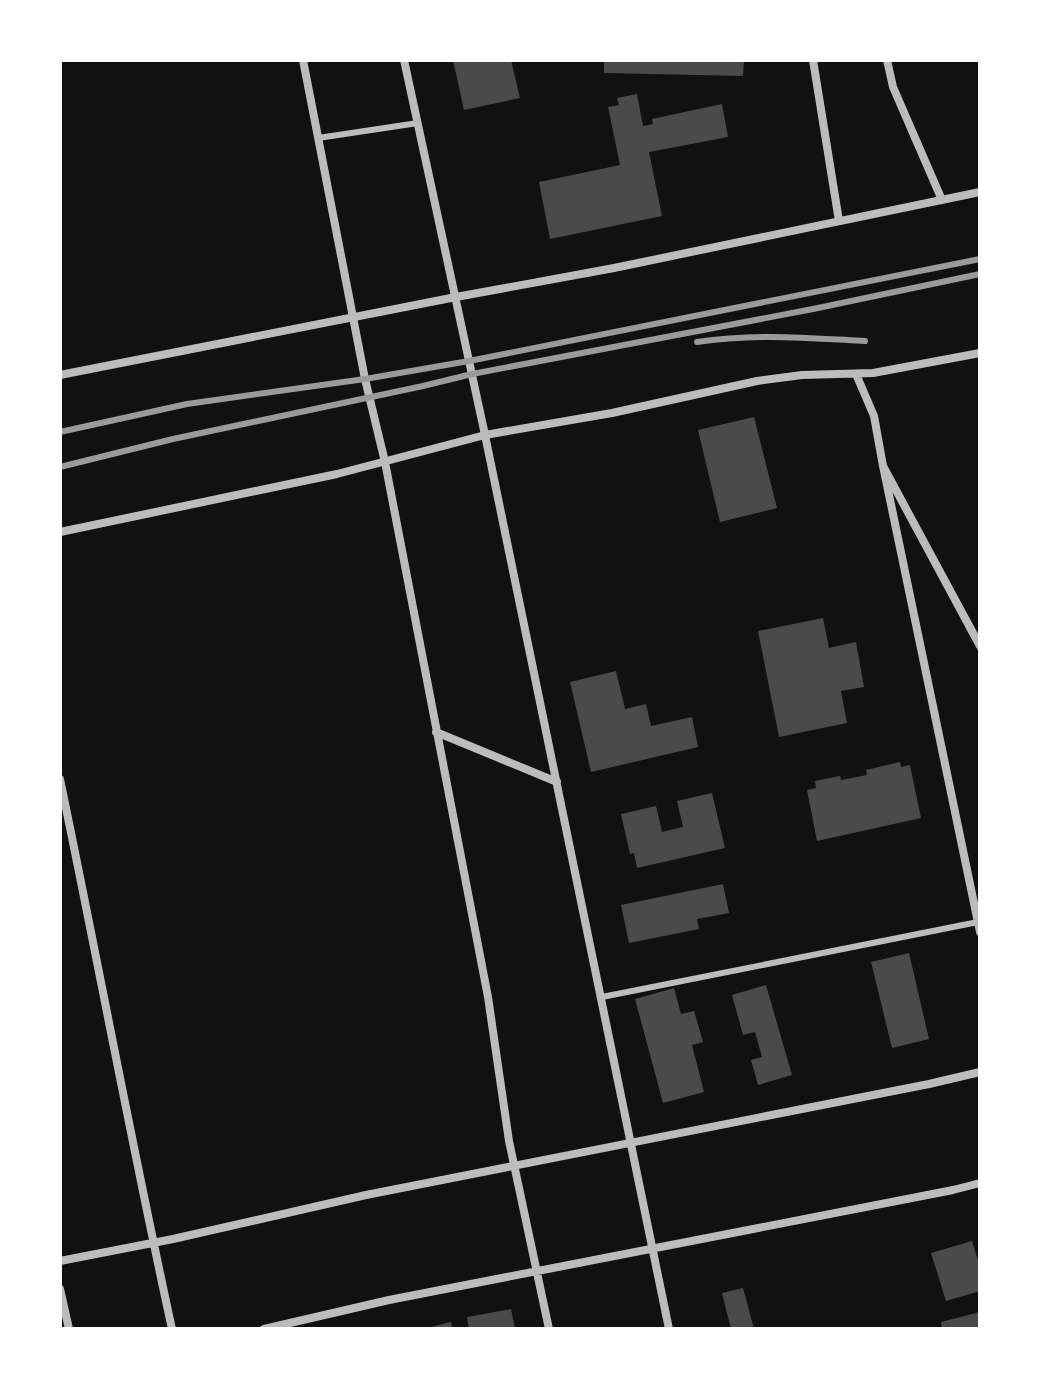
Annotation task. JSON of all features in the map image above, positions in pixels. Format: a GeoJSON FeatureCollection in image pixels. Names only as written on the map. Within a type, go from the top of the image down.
{"type":"FeatureCollection","features":[{"type":"Feature","properties":{"kind":"street"},"geometry":{"type":"LineString","coordinates":[[303,60],[385,462],[488,997],[515,1165],[549,1329]]}},
{"type":"Feature","properties":{"kind":"street"},"geometry":{"type":"LineString","coordinates":[[404,60],[485,435],[669,1329]]}},
{"type":"Feature","properties":{"kind":"street"},"geometry":{"type":"LineString","coordinates":[[813,60],[839,221]]}},
{"type":"Feature","properties":{"kind":"street"},"geometry":{"type":"LineString","coordinates":[[887,60],[893,87],[942,200]]}},
{"type":"Feature","properties":{"kind":"street"},"geometry":{"type":"LineString","coordinates":[[60,375],[614,268],[980,192]]}},
{"type":"Feature","properties":{"kind":"street"},"geometry":{"type":"LineString","coordinates":[[60,532],[337,474],[485,435],[612,413],[757,381],[802,375],[873,373],[980,353]]}},
{"type":"Feature","properties":{"kind":"street"},"geometry":{"type":"LineString","coordinates":[[856,374],[874,416],[979,927]]}},
{"type":"Feature","properties":{"kind":"street"},"geometry":{"type":"LineString","coordinates":[[883,466],[980,646]]}},
{"type":"Feature","properties":{"kind":"street"},"geometry":{"type":"LineString","coordinates":[[436,732],[557,782]]}},
{"type":"Feature","properties":{"kind":"street"},"geometry":{"type":"LineString","coordinates":[[60,779],[172,1329]]}},
{"type":"Feature","properties":{"kind":"street"},"geometry":{"type":"LineString","coordinates":[[60,1261],[366,1195],[980,1072]]}},
{"type":"Feature","properties":{"kind":"street"},"geometry":{"type":"LineString","coordinates":[[264,1329],[389,1300],[980,1183]]}},
{"type":"Feature","properties":{"kind":"street"},"geometry":{"type":"LineString","coordinates":[[60,1289],[69,1329]]}},
{"type":"Feature","properties":{"kind":"lane"},"geometry":{"type":"LineString","coordinates":[[318,138],[418,123]]}},
{"type":"Feature","properties":{"kind":"lane"},"geometry":{"type":"LineString","coordinates":[[602,997],[979,927]]}},
{"type":"Feature","properties":{"kind":"building"},"geometry":{"type":"Polygon","coordinates":[[[453,60],[511,60],[520,98],[464,110],[453,60]]]}},
{"type":"Feature","properties":{"kind":"building"},"geometry":{"type":"Polygon","coordinates":[[[604,60],[744,60],[743,76],[604,73],[604,60]]]}},
{"type":"Feature","properties":{"kind":"building"},"geometry":{"type":"Polygon","coordinates":[[[637,94],[643,126],[653,124],[652,119],[722,104],[728,137],[649,152],[662,216],[550,239],[539,182],[620,165],[608,107],[619,105],[617,98],[637,94]]]}},
{"type":"Feature","properties":{"kind":"building"},"geometry":{"type":"Polygon","coordinates":[[[754,417],[777,508],[720,522],[698,430],[754,417]]]}},
{"type":"Feature","properties":{"kind":"building"},"geometry":{"type":"Polygon","coordinates":[[[823,618],[829,648],[856,642],[864,687],[841,691],[847,723],[779,737],[758,631],[823,618]]]}},
{"type":"Feature","properties":{"kind":"building"},"geometry":{"type":"Polygon","coordinates":[[[616,671],[625,709],[646,704],[651,726],[692,717],[698,747],[591,772],[570,682],[616,671]]]}},
{"type":"Feature","properties":{"kind":"building"},"geometry":{"type":"Polygon","coordinates":[[[900,762],[901,767],[910,765],[921,818],[817,841],[807,790],[816,788],[815,781],[867,775],[866,770],[900,762]]]}},
{"type":"Feature","properties":{"kind":"building"},"geometry":{"type":"Polygon","coordinates":[[[712,793],[725,848],[637,868],[634,853],[630,854],[621,814],[656,806],[662,832],[683,827],[677,801],[712,793]]]}},
{"type":"Feature","properties":{"kind":"building"},"geometry":{"type":"Polygon","coordinates":[[[723,884],[729,913],[697,919],[699,929],[629,943],[621,905],[723,884]]]}},
{"type":"Feature","properties":{"kind":"building"},"geometry":{"type":"Polygon","coordinates":[[[909,953],[929,1039],[892,1048],[871,962],[909,953]]]}},
{"type":"Feature","properties":{"kind":"building"},"geometry":{"type":"Polygon","coordinates":[[[766,985],[792,1075],[758,1085],[751,1060],[762,1057],[755,1032],[743,1035],[732,995],[766,985]]]}},
{"type":"Feature","properties":{"kind":"building"},"geometry":{"type":"Polygon","coordinates":[[[674,988],[681,1014],[694,1011],[703,1042],[692,1045],[704,1092],[663,1103],[635,999],[674,988]]]}},
{"type":"Feature","properties":{"kind":"building"},"geometry":{"type":"Polygon","coordinates":[[[972,1241],[980,1267],[980,1291],[946,1301],[931,1253],[972,1241]]]}},
{"type":"Feature","properties":{"kind":"building"},"geometry":{"type":"Polygon","coordinates":[[[743,1288],[754,1329],[731,1329],[722,1293],[743,1288]]]}},
{"type":"Feature","properties":{"kind":"building"},"geometry":{"type":"Polygon","coordinates":[[[511,1309],[515,1329],[469,1329],[467,1317],[511,1309]]]}},
{"type":"Feature","properties":{"kind":"building"},"geometry":{"type":"Polygon","coordinates":[[[980,1312],[980,1329],[942,1329],[941,1322],[980,1312]]]}},
{"type":"Feature","properties":{"kind":"building"},"geometry":{"type":"Polygon","coordinates":[[[451,1322],[453,1329],[426,1329],[426,1328],[451,1322]]]}},
{"type":"Feature","properties":{"kind":"railway"},"geometry":{"type":"LineString","coordinates":[[60,432],[187,404],[469,361],[980,259]]}},
{"type":"Feature","properties":{"kind":"railway"},"geometry":{"type":"LineString","coordinates":[[60,467],[173,439],[472,374],[980,274]]}},
{"type":"Feature","properties":{"kind":"railway"},"geometry":{"type":"LineString","coordinates":[[697,342],[760,337],[865,341]]}}]}
